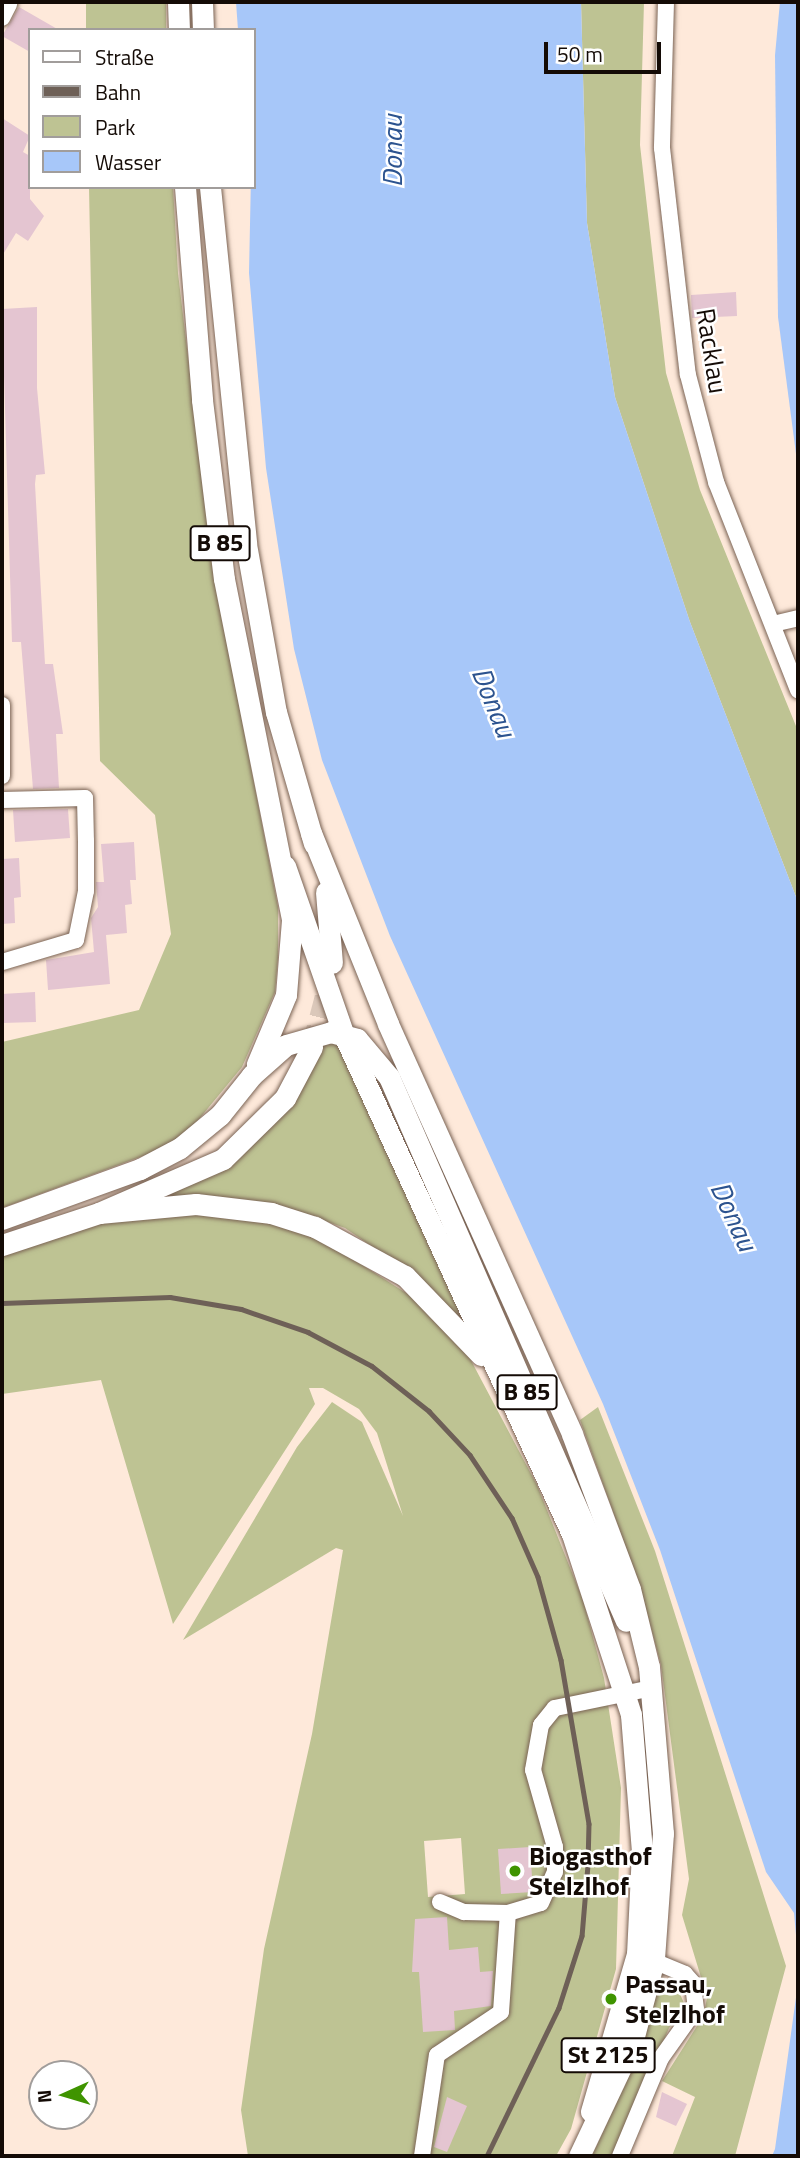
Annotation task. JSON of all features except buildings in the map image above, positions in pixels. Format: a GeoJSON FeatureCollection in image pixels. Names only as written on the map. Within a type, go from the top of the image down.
{"type":"FeatureCollection","features":[{"type":"Feature","properties":{"kind":"main road"},"geometry":{"type":"LineString","coordinates":[[177,2],[179,28]]}},
{"type":"Feature","properties":{"kind":"main road"},"geometry":{"type":"LineString","coordinates":[[202,2],[203,28]]}},
{"type":"Feature","properties":{"kind":"main road","name":"B 85"},"geometry":{"type":"LineString","coordinates":[[186,189],[202,400],[224,579],[285,866],[292,920],[290,970],[276,1026],[252,1075]]}},
{"type":"Feature","properties":{"kind":"main road","name":"B 85"},"geometry":{"type":"LineString","coordinates":[[210,189],[246,544],[276,712],[312,832],[329,904],[332,963]]}},
{"type":"Feature","properties":{"kind":"main road"},"geometry":{"type":"LineString","coordinates":[[312,832],[388,1024],[572,1433],[630,1590],[652,1688]]}},
{"type":"Feature","properties":{"kind":"main road"},"geometry":{"type":"LineString","coordinates":[[285,866],[343,1033],[518,1418],[599,1607],[624,1692]]}},
{"type":"Feature","properties":{"kind":"main road","name":"B 85"},"geometry":{"type":"LineString","coordinates":[[2,1219],[160,1160],[205,1129],[252,1075],[300,1038],[343,1033],[367,1046],[389,1077],[652,1688]]}},
{"type":"Feature","properties":{"kind":"main road","name":"B 85"},"geometry":{"type":"LineString","coordinates":[[2,1245],[99,1213],[223,1159],[285,1098],[312,1047]]}},
{"type":"Feature","properties":{"kind":"main road","name":"B 85"},"geometry":{"type":"LineString","coordinates":[[99,1213],[196,1204],[238,1208],[271,1213],[340,1238],[405,1276],[435,1302],[482,1357],[518,1418]]}},
{"type":"Feature","properties":{"kind":"main road","name":"St 2125"},"geometry":{"type":"LineString","coordinates":[[579,2156],[632,2044],[663,1833],[652,1688]]}},
{"type":"Feature","properties":{"kind":"main road","name":"St 2125"},"geometry":{"type":"LineString","coordinates":[[624,1692],[640,1785],[645,1957]]}},
{"type":"Feature","properties":{"kind":"street","name":"Racklau"},"geometry":{"type":"LineString","coordinates":[[666,2],[662,148],[688,375],[716,481],[798,690]]}},
{"type":"Feature","properties":{"kind":"street"},"geometry":{"type":"LineString","coordinates":[[773,624],[798,618]]}},
{"type":"Feature","properties":{"kind":"street"},"geometry":{"type":"LineString","coordinates":[[2,705],[2,776]]}},
{"type":"Feature","properties":{"kind":"street"},"geometry":{"type":"LineString","coordinates":[[2,800],[85,798],[86,891],[76,940],[2,962]]}},
{"type":"Feature","properties":{"kind":"street"},"geometry":{"type":"LineString","coordinates":[[440,1902],[464,1912],[508,1913],[541,1903],[555,1872],[555,1847],[533,1770],[535,1739],[545,1717],[555,1708],[652,1688]]}},
{"type":"Feature","properties":{"kind":"street"},"geometry":{"type":"LineString","coordinates":[[422,2156],[437,2054],[501,2012],[508,1913]]}},
{"type":"Feature","properties":{"kind":"street"},"geometry":{"type":"LineString","coordinates":[[620,2156],[661,2058],[696,2009],[693,1983],[645,1957]]}},
{"type":"Feature","properties":{"kind":"green space"},"geometry":{"type":"Polygon","coordinates":[[[86,2],[166,2],[166,28],[86,28],[86,2]]]}},
{"type":"Feature","properties":{"kind":"green space"},"geometry":{"type":"Polygon","coordinates":[[[581,2],[644,2],[640,145],[666,373],[700,490],[798,731],[798,902],[690,622],[615,397],[587,223],[581,2]]]}},
{"type":"Feature","properties":{"kind":"green space"},"geometry":{"type":"Polygon","coordinates":[[[89,189],[173,189],[178,273],[214,576],[278,907],[275,992],[242,1067],[190,1130],[159,1150],[2,1208],[2,1042],[139,1010],[171,934],[155,815],[100,761],[89,189]]]}},
{"type":"Feature","properties":{"kind":"green space"},"geometry":{"type":"Polygon","coordinates":[[[324,1044],[340,1044],[470,1330],[405,1269],[345,1228],[291,1209],[172,1197],[170,1193],[246,1150],[274,1125],[324,1044]]]}},
{"type":"Feature","properties":{"kind":"green space"},"geometry":{"type":"Polygon","coordinates":[[[153,1211],[271,1220],[326,1242],[414,1298],[466,1351],[537,1485],[583,1600],[604,1678],[621,1788],[616,1969],[571,2129],[556,2156],[248,2156],[241,2110],[264,1949],[312,1734],[343,1550],[336,1548],[183,1640],[297,1447],[332,1402],[362,1422],[403,1516],[377,1433],[359,1409],[323,1388],[309,1388],[315,1404],[173,1624],[101,1380],[2,1394],[2,1253],[110,1218],[153,1211]],[[461,1838],[424,1841],[428,1897],[465,1894],[461,1838]]]}},
{"type":"Feature","properties":{"kind":"green space"},"geometry":{"type":"Polygon","coordinates":[[[598,1407],[655,1551],[786,1966],[735,2156],[672,2156],[695,2097],[662,2081],[704,2015],[707,1997],[682,1915],[689,1879],[661,1665],[640,1587],[580,1420],[598,1407]]]}},
{"type":"Feature","properties":{"kind":"green space"},"geometry":{"type":"Polygon","coordinates":[[[658,1988],[678,1989],[686,2008],[669,2028],[615,2156],[592,2156],[641,2049],[658,1988]]]}},
{"type":"Feature","properties":{"kind":"water","name":"Donau"},"geometry":{"type":"Polygon","coordinates":[[[236,2],[581,2],[587,223],[615,397],[690,622],[798,902],[798,1957],[794,1913],[766,1872],[660,1550],[603,1404],[390,936],[322,760],[294,649],[266,468],[249,273],[251,189],[256,189],[256,28],[238,28],[236,2]]]}},
{"type":"Feature","properties":{"kind":"water"},"geometry":{"type":"Polygon","coordinates":[[[780,2],[798,2],[798,469],[778,317],[775,55],[780,2]]]}},
{"type":"Feature","properties":{"kind":"water"},"geometry":{"type":"Polygon","coordinates":[[[798,1983],[798,2156],[772,2156],[775,2149],[798,1983]]]}},
{"type":"Feature","properties":{"kind":"tunnel"},"geometry":{"type":"LineString","coordinates":[[312,1047],[329,982]]}},
{"type":"Feature","properties":{"kind":"railway"},"geometry":{"type":"LineString","coordinates":[[2,1303],[170,1297],[241,1309],[308,1332],[372,1366],[429,1411],[470,1455],[512,1518],[538,1577],[561,1660],[589,1824],[588,1865],[582,1936],[559,2008],[487,2156]]}},
{"type":"Feature","properties":{"kind":"place","name":"Biogasthof Stelzlhof"},"geometry":{"type":"Point","coordinates":[515,1871]}},
{"type":"Feature","properties":{"kind":"place","name":"Passau, Stelzlhof"},"geometry":{"type":"Point","coordinates":[611,1999]}}]}
